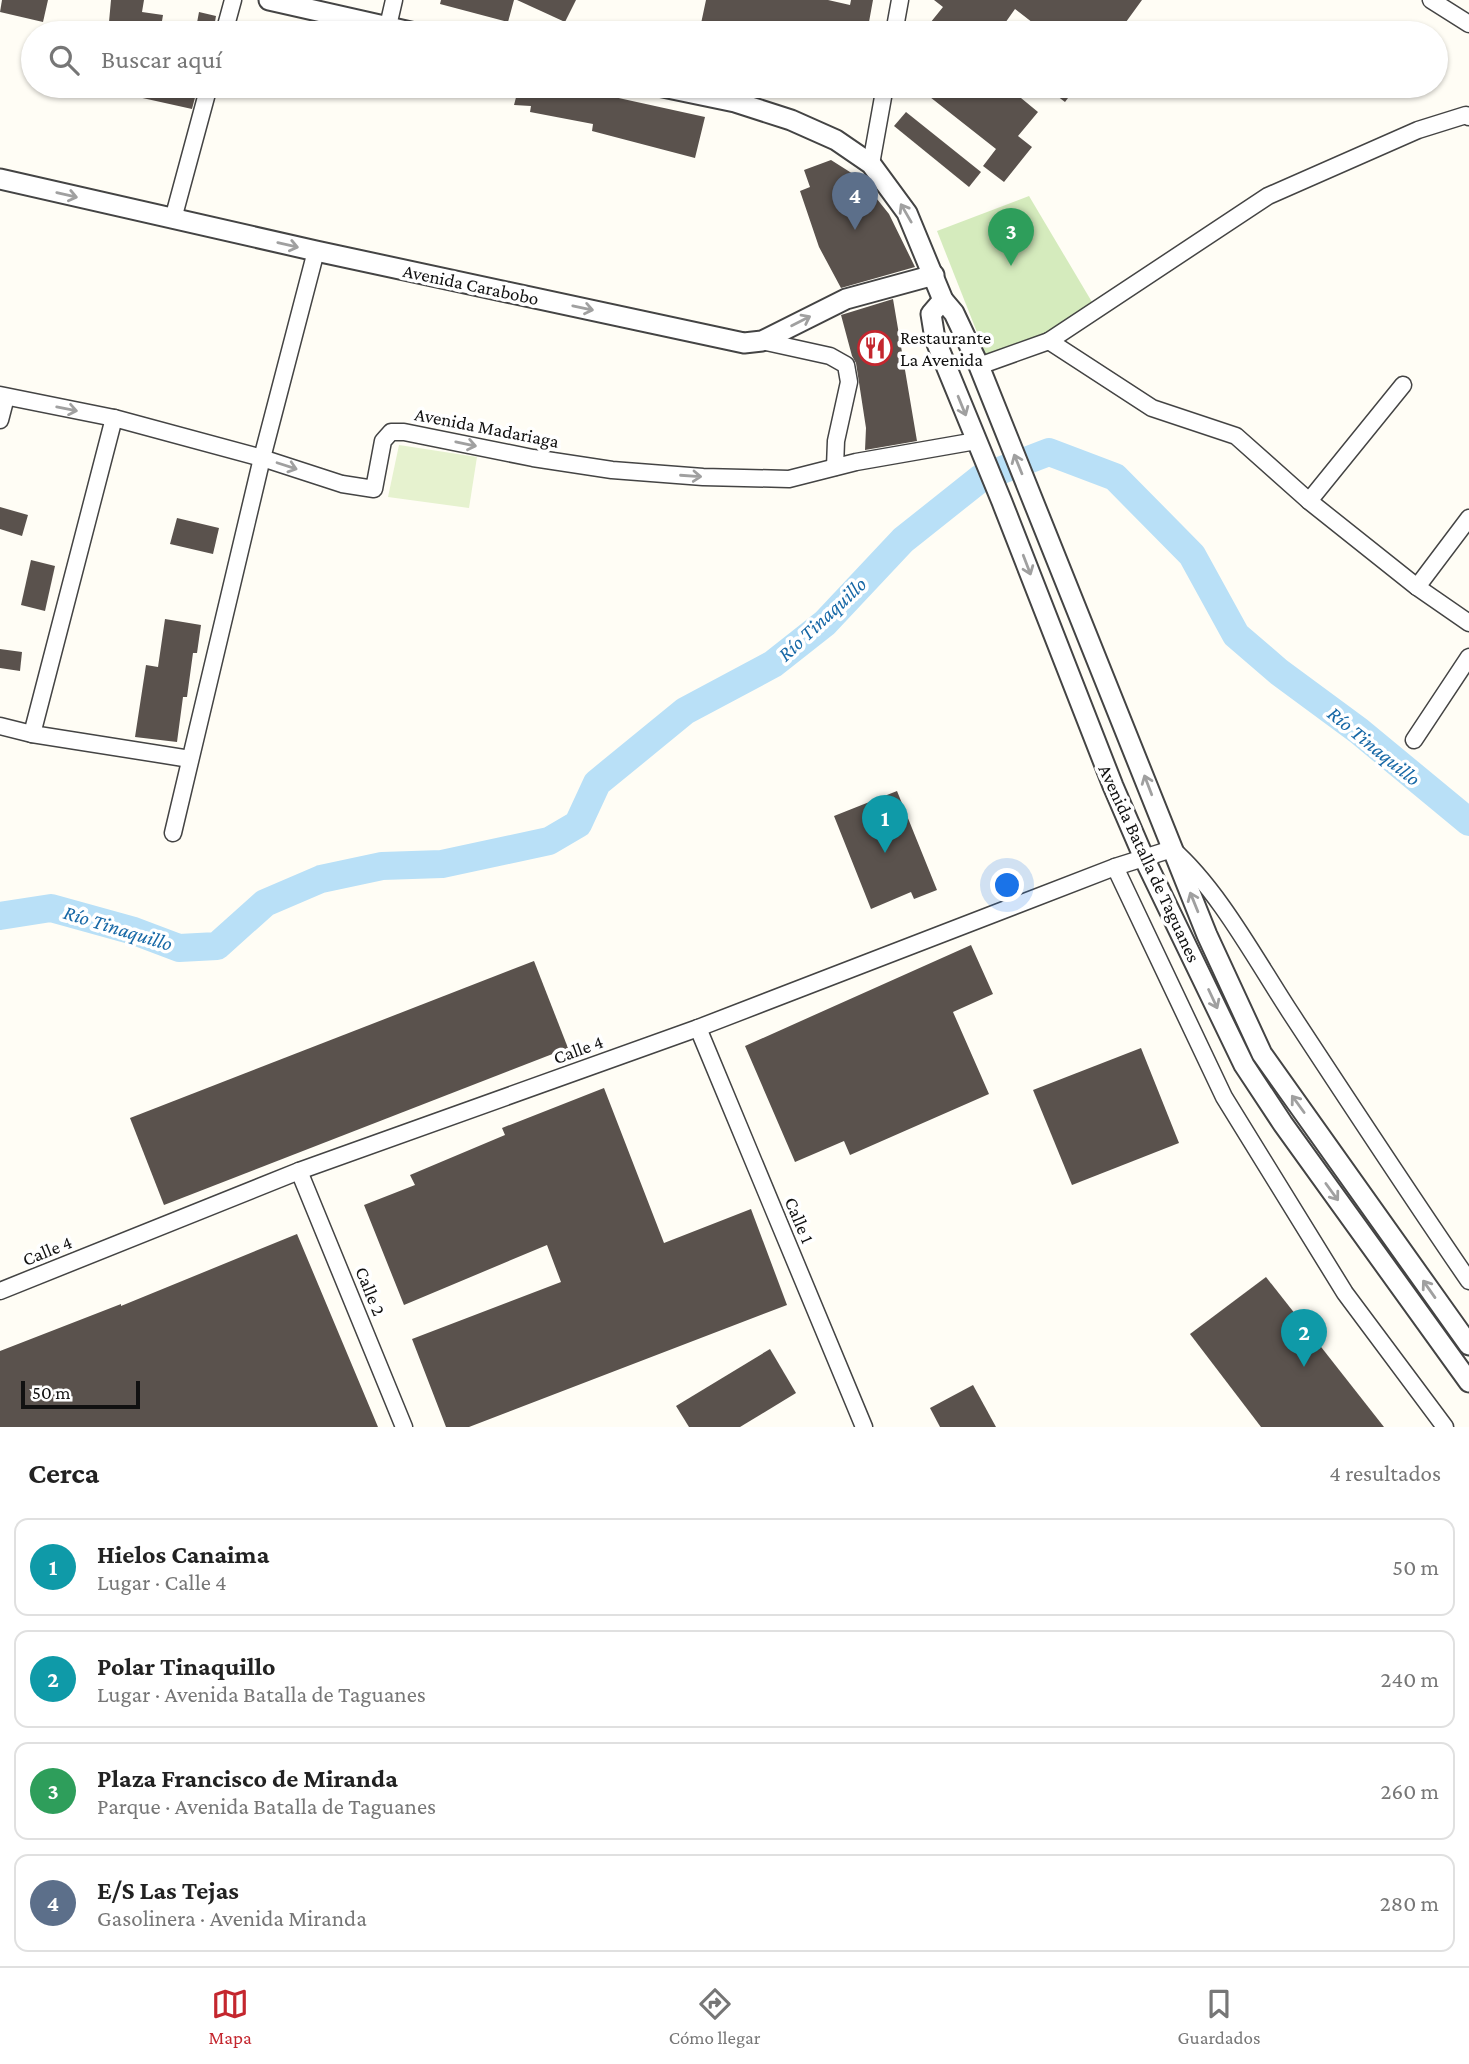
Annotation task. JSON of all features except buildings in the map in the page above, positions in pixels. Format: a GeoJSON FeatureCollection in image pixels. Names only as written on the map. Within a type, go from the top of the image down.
{"type":"FeatureCollection","features":[{"type":"Feature","properties":{"kind":"street"},"geometry":{"type":"LineString","coordinates":[[227,21],[233,0]]}},
{"type":"Feature","properties":{"kind":"street"},"geometry":{"type":"LineString","coordinates":[[269,0],[365,21]]}},
{"type":"Feature","properties":{"kind":"street"},"geometry":{"type":"LineString","coordinates":[[389,21],[394,0]]}},
{"type":"Feature","properties":{"kind":"street"},"geometry":{"type":"LineString","coordinates":[[896,21],[900,0]]}},
{"type":"Feature","properties":{"kind":"street"},"geometry":{"type":"LineString","coordinates":[[1431,0],[1469,24]]}},
{"type":"Feature","properties":{"kind":"street"},"geometry":{"type":"LineString","coordinates":[[173,219],[206,98]]}},
{"type":"Feature","properties":{"kind":"street","name":"Avenida Batalla de Taguanes"},"geometry":{"type":"LineString","coordinates":[[716,98],[791,120],[836,140],[871,164],[907,213],[943,300],[954,313],[979,366],[1207,935],[1262,1054],[1469,1345]]}},
{"type":"Feature","properties":{"kind":"street"},"geometry":{"type":"LineString","coordinates":[[871,164],[883,98]]}},
{"type":"Feature","properties":{"kind":"street"},"geometry":{"type":"LineString","coordinates":[[979,366],[1049,341],[1268,197],[1418,130],[1466,115],[1469,117]]}},
{"type":"Feature","properties":{"kind":"street","name":"Avenida Carabobo"},"geometry":{"type":"LineString","coordinates":[[0,179],[316,251],[744,343],[762,341],[845,299],[934,275]]}},
{"type":"Feature","properties":{"kind":"street"},"geometry":{"type":"LineString","coordinates":[[173,833],[262,458],[316,251]]}},
{"type":"Feature","properties":{"kind":"street","name":"Avenida Batalla de Taguanes"},"geometry":{"type":"LineString","coordinates":[[943,300],[931,314],[931,325],[978,447],[1113,786],[1144,858],[1244,1065],[1283,1124],[1469,1382]]}},
{"type":"Feature","properties":{"kind":"street"},"geometry":{"type":"LineString","coordinates":[[762,341],[830,356],[846,365],[849,383],[836,441],[835,467]]}},
{"type":"Feature","properties":{"kind":"street"},"geometry":{"type":"LineString","coordinates":[[1049,341],[1152,408],[1236,436],[1310,501],[1417,587],[1469,624]]}},
{"type":"Feature","properties":{"kind":"street"},"geometry":{"type":"LineString","coordinates":[[1310,501],[1403,385]]}},
{"type":"Feature","properties":{"kind":"street"},"geometry":{"type":"LineString","coordinates":[[0,420],[3,396]]}},
{"type":"Feature","properties":{"kind":"street","name":"Avenida Madariaga"},"geometry":{"type":"LineString","coordinates":[[3,396],[114,418],[262,458],[342,484],[374,489],[383,441],[391,432],[404,432],[533,458],[612,470],[703,477],[789,479],[835,467],[978,447]]}},
{"type":"Feature","properties":{"kind":"street"},"geometry":{"type":"LineString","coordinates":[[32,734],[114,418]]}},
{"type":"Feature","properties":{"kind":"street"},"geometry":{"type":"LineString","coordinates":[[1417,587],[1469,518]]}},
{"type":"Feature","properties":{"kind":"street"},"geometry":{"type":"LineString","coordinates":[[1414,740],[1469,657]]}},
{"type":"Feature","properties":{"kind":"street"},"geometry":{"type":"LineString","coordinates":[[0,743],[4,727],[32,734],[190,759]]}},
{"type":"Feature","properties":{"kind":"street"},"geometry":{"type":"LineString","coordinates":[[1172,849],[1212,895],[1241,936],[1392,1169],[1469,1281]]}},
{"type":"Feature","properties":{"kind":"street","name":"Calle 4"},"geometry":{"type":"LineString","coordinates":[[0,1291],[299,1171],[698,1028],[1115,867],[1172,849]]}},
{"type":"Feature","properties":{"kind":"street"},"geometry":{"type":"LineString","coordinates":[[1115,867],[1224,1097],[1345,1293],[1445,1427]]}},
{"type":"Feature","properties":{"kind":"street","name":"Calle 1"},"geometry":{"type":"LineString","coordinates":[[698,1028],[864,1427]]}},
{"type":"Feature","properties":{"kind":"street","name":"Calle 2"},"geometry":{"type":"LineString","coordinates":[[299,1171],[404,1427]]}},
{"type":"Feature","properties":{"kind":"green space"},"geometry":{"type":"Polygon","coordinates":[[[1029,196],[1092,302],[1042,336],[986,355],[937,231],[1029,196]]]}},
{"type":"Feature","properties":{"kind":"green space"},"geometry":{"type":"Polygon","coordinates":[[[399,445],[477,457],[469,508],[388,497],[399,445]]]}},
{"type":"Feature","properties":{"kind":"waterway","name":"Río Tinaquillo"},"geometry":{"type":"LineString","coordinates":[[0,916],[51,908],[134,931],[179,948],[217,946],[265,903],[321,879],[382,866],[442,864],[549,841],[578,824],[597,783],[685,711],[773,664],[825,623],[903,540],[981,478],[1049,452],[1115,477],[1192,555],[1236,635],[1279,672],[1359,731],[1469,822]]}},
{"type":"Feature","properties":{"kind":"place","name":"E/S Las Tejas"},"geometry":{"type":"Point","coordinates":[855,230]}},
{"type":"Feature","properties":{"kind":"place","name":"Plaza Francisco de Miranda"},"geometry":{"type":"Point","coordinates":[1011,266]}},
{"type":"Feature","properties":{"kind":"place","name":"Restaurante La Avenida"},"geometry":{"type":"Point","coordinates":[875,348]}},
{"type":"Feature","properties":{"kind":"place","name":"Hielos Canaima"},"geometry":{"type":"Point","coordinates":[885,853]}},
{"type":"Feature","properties":{"kind":"place","name":"Polar Tinaquillo"},"geometry":{"type":"Point","coordinates":[1304,1367]}}]}
